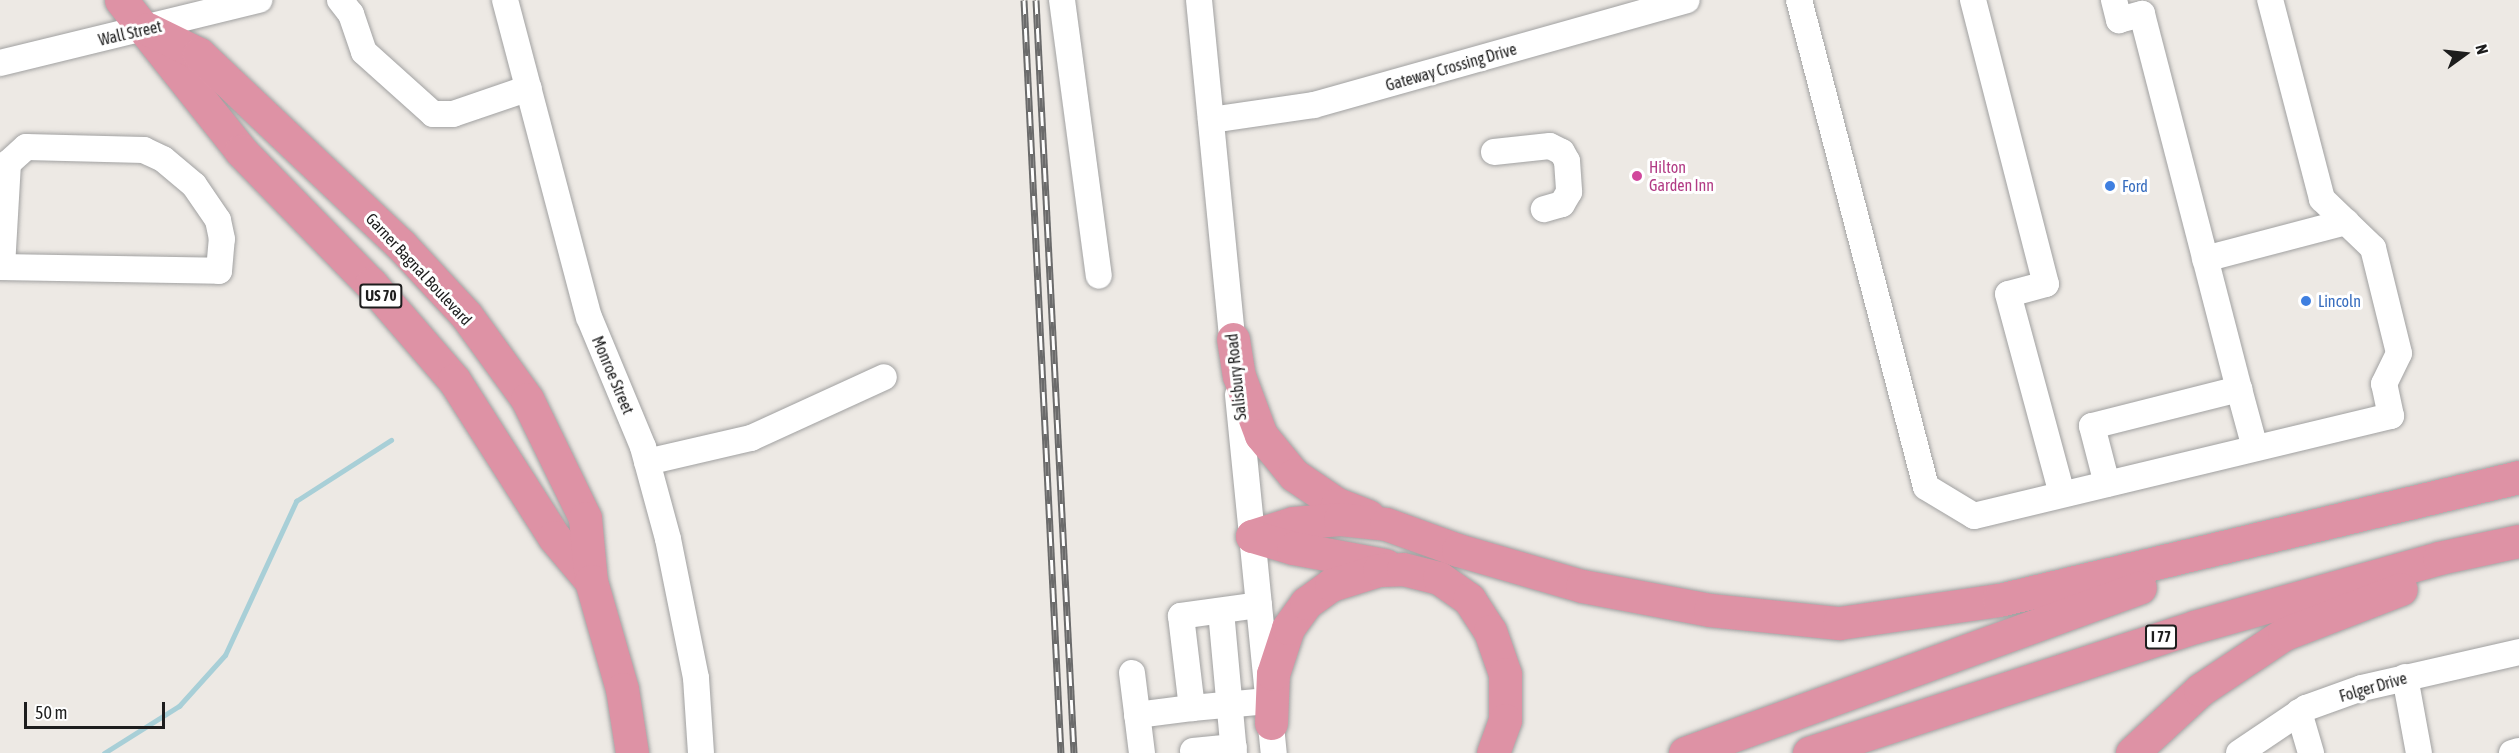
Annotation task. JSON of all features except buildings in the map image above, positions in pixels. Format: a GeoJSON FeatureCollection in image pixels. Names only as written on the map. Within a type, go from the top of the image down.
{"type":"FeatureCollection","features":[{"type":"Feature","properties":{"kind":"highway","name":"Garner Bagnal Boulevard"},"geometry":{"type":"LineString","coordinates":[[121,0],[148,29],[241,151],[371,284],[454,380],[554,537],[591,581]]}},
{"type":"Feature","properties":{"kind":"highway","name":"Garner Bagnal Boulevard"},"geometry":{"type":"LineString","coordinates":[[148,29],[199,54],[400,244],[466,315],[527,399],[559,460],[585,518],[591,581],[622,689],[632,753]]}},
{"type":"Feature","properties":{"kind":"highway"},"geometry":{"type":"LineString","coordinates":[[1233,339],[1239,376],[1261,435],[1288,467],[1337,504],[1458,550],[1582,585],[1710,610],[1839,623],[1999,600],[2519,477]]}},
{"type":"Feature","properties":{"kind":"highway"},"geometry":{"type":"LineString","coordinates":[[1252,536],[1293,523],[1340,519],[1386,524]]}},
{"type":"Feature","properties":{"kind":"highway"},"geometry":{"type":"LineString","coordinates":[[1685,753],[2015,630],[2326,524]]}},
{"type":"Feature","properties":{"kind":"highway"},"geometry":{"type":"LineString","coordinates":[[1252,536],[1293,548],[1438,578],[1469,599],[1490,631],[1505,674],[1505,720],[1493,753]]}},
{"type":"Feature","properties":{"kind":"highway","name":"I 77"},"geometry":{"type":"LineString","coordinates":[[1809,753],[2194,627],[2439,558],[2519,541]]}},
{"type":"Feature","properties":{"kind":"highway"},"geometry":{"type":"LineString","coordinates":[[2132,753],[2200,690],[2284,634],[2384,595],[2519,559]]}},
{"type":"Feature","properties":{"kind":"highway"},"geometry":{"type":"LineString","coordinates":[[1271,726],[1273,675],[1288,628],[1306,603],[1331,585],[1379,570],[1402,569]]}},
{"type":"Feature","properties":{"kind":"highway"},"geometry":{"type":"LineString","coordinates":[[611,753],[622,689]]}},
{"type":"Feature","properties":{"kind":"street","name":"Wall Street"},"geometry":{"type":"LineString","coordinates":[[0,63],[148,29],[260,0]]}},
{"type":"Feature","properties":{"kind":"street"},"geometry":{"type":"LineString","coordinates":[[340,0],[351,14],[364,52],[433,114],[453,114],[528,88]]}},
{"type":"Feature","properties":{"kind":"street","name":"Monroe Street"},"geometry":{"type":"LineString","coordinates":[[505,0],[589,317],[646,462],[668,539],[696,678],[701,753]]}},
{"type":"Feature","properties":{"kind":"street"},"geometry":{"type":"LineString","coordinates":[[1062,0],[1099,276]]}},
{"type":"Feature","properties":{"kind":"street","name":"Salisbury Road"},"geometry":{"type":"LineString","coordinates":[[1199,0],[1271,726]]}},
{"type":"Feature","properties":{"kind":"street","name":"Gateway Crossing Drive"},"geometry":{"type":"LineString","coordinates":[[1211,120],[1314,105],[1687,0]]}},
{"type":"Feature","properties":{"kind":"street"},"geometry":{"type":"LineString","coordinates":[[1798,0],[1926,487],[1974,516],[2391,416],[2384,384],[2399,353],[2373,248],[2322,199],[2270,0]]}},
{"type":"Feature","properties":{"kind":"street"},"geometry":{"type":"LineString","coordinates":[[1973,0],[2046,284],[2008,294],[2062,494]]}},
{"type":"Feature","properties":{"kind":"street"},"geometry":{"type":"LineString","coordinates":[[2114,0],[2119,20],[2142,14],[2255,448]]}},
{"type":"Feature","properties":{"kind":"street"},"geometry":{"type":"LineString","coordinates":[[1494,152],[1550,146],[1562,152],[1567,161],[1569,192],[1562,204],[1545,209]]}},
{"type":"Feature","properties":{"kind":"street"},"geometry":{"type":"LineString","coordinates":[[26,147],[144,150],[164,159],[194,185],[218,220],[222,239],[219,271],[1,266],[8,163],[26,147]]}},
{"type":"Feature","properties":{"kind":"street"},"geometry":{"type":"LineString","coordinates":[[2205,259],[2346,222]]}},
{"type":"Feature","properties":{"kind":"street"},"geometry":{"type":"LineString","coordinates":[[646,462],[751,438],[884,377]]}},
{"type":"Feature","properties":{"kind":"street"},"geometry":{"type":"LineString","coordinates":[[2107,484],[2092,426],[2239,389]]}},
{"type":"Feature","properties":{"kind":"street"},"geometry":{"type":"LineString","coordinates":[[1192,708],[1181,616],[1259,605]]}},
{"type":"Feature","properties":{"kind":"street"},"geometry":{"type":"LineString","coordinates":[[1193,751],[1234,750],[1221,611]]}},
{"type":"Feature","properties":{"kind":"street","name":"Folger Drive"},"geometry":{"type":"LineString","coordinates":[[2239,753],[2300,712],[2362,688],[2519,652]]}},
{"type":"Feature","properties":{"kind":"street"},"geometry":{"type":"LineString","coordinates":[[1132,673],[1142,753]]}},
{"type":"Feature","properties":{"kind":"street"},"geometry":{"type":"LineString","coordinates":[[2405,677],[2419,753]]}},
{"type":"Feature","properties":{"kind":"street"},"geometry":{"type":"LineString","coordinates":[[1137,715],[1230,705],[1271,726]]}},
{"type":"Feature","properties":{"kind":"street"},"geometry":{"type":"LineString","coordinates":[[2300,712],[2311,753]]}},
{"type":"Feature","properties":{"kind":"street"},"geometry":{"type":"LineString","coordinates":[[2512,753],[2519,751]]}},
{"type":"Feature","properties":{"kind":"waterway"},"geometry":{"type":"LineString","coordinates":[[104,753],[179,706],[225,655],[296,501],[391,440]]}},
{"type":"Feature","properties":{"kind":"railway"},"geometry":{"type":"LineString","coordinates":[[1024,0],[1061,753]]}},
{"type":"Feature","properties":{"kind":"railway"},"geometry":{"type":"LineString","coordinates":[[1036,0],[1074,753]]}},
{"type":"Feature","properties":{"kind":"place","name":"Hilton Garden Inn"},"geometry":{"type":"Point","coordinates":[1637,176]}},
{"type":"Feature","properties":{"kind":"place","name":"Ford"},"geometry":{"type":"Point","coordinates":[2110,186]}},
{"type":"Feature","properties":{"kind":"place","name":"Lincoln"},"geometry":{"type":"Point","coordinates":[2306,301]}}]}
